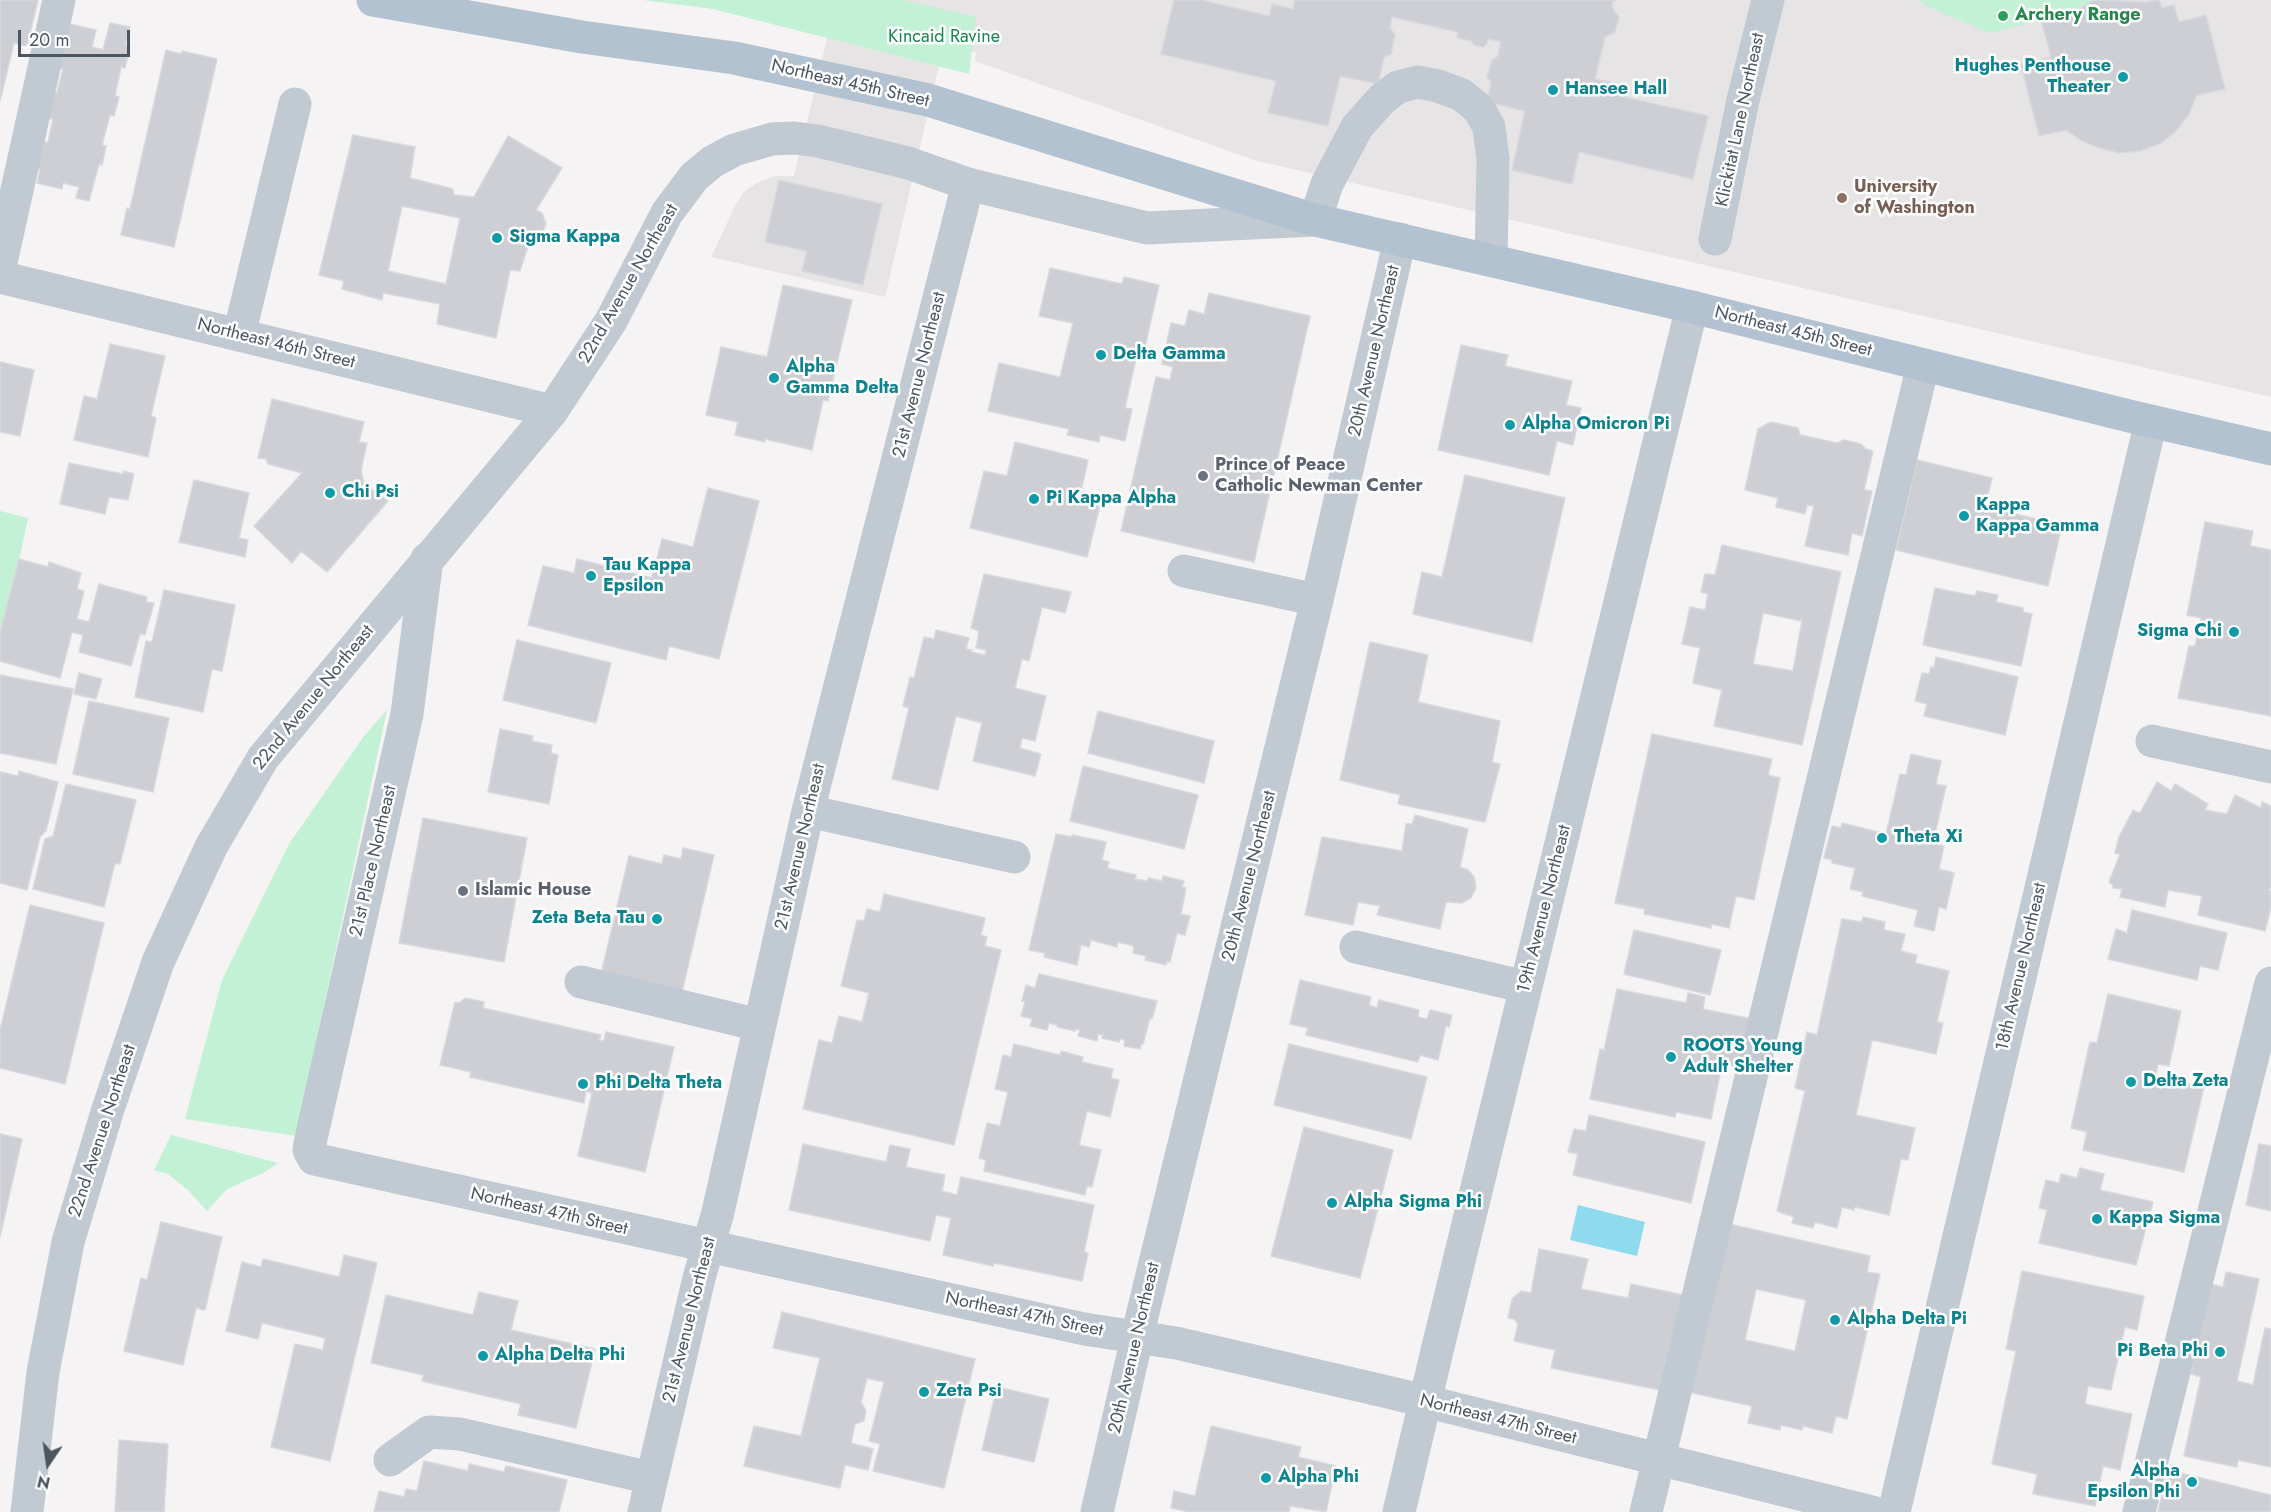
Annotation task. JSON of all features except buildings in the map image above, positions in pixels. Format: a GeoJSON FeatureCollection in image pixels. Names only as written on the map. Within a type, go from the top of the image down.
{"type":"FeatureCollection","features":[{"type":"Feature","properties":{"kind":"main road","name":"Northeast 45th Street"},"geometry":{"type":"LineString","coordinates":[[373,0],[582,37],[734,58],[928,100],[1315,220],[1692,307],[2271,449]]}},
{"type":"Feature","properties":{"kind":"street"},"geometry":{"type":"LineString","coordinates":[[0,267],[59,0]]}},
{"type":"Feature","properties":{"kind":"street","name":"Klickitat Lane Northeast"},"geometry":{"type":"LineString","coordinates":[[1715,239],[1743,100],[1768,0]]}},
{"type":"Feature","properties":{"kind":"street"},"geometry":{"type":"LineString","coordinates":[[1315,220],[1327,184],[1357,127],[1382,99],[1398,87],[1418,82],[1438,86],[1462,95],[1479,109],[1489,127],[1493,159],[1491,260]]}},
{"type":"Feature","properties":{"kind":"street"},"geometry":{"type":"LineString","coordinates":[[239,335],[295,104]]}},
{"type":"Feature","properties":{"kind":"street","name":"Northeast 45th Street"},"geometry":{"type":"LineString","coordinates":[[734,150],[772,139],[794,138],[818,141],[908,163],[968,184],[1147,228],[1315,220]]}},
{"type":"Feature","properties":{"kind":"street","name":"22nd Avenue Northeast"},"geometry":{"type":"LineString","coordinates":[[27,1512],[43,1372],[68,1242],[107,1112],[158,962],[211,847],[263,758],[552,411],[611,321],[667,213],[694,177],[712,162],[734,150]]}},
{"type":"Feature","properties":{"kind":"street","name":"21st Avenue Northeast"},"geometry":{"type":"LineString","coordinates":[[644,1512],[707,1247],[718,1212],[808,811],[968,184]]}},
{"type":"Feature","properties":{"kind":"street","name":"20th Avenue Northeast"},"geometry":{"type":"LineString","coordinates":[[1097,1512],[1317,600],[1400,239]]}},
{"type":"Feature","properties":{"kind":"street","name":"Northeast 46th Street"},"geometry":{"type":"LineString","coordinates":[[0,277],[552,411]]}},
{"type":"Feature","properties":{"kind":"street","name":"19th Avenue Northeast"},"geometry":{"type":"LineString","coordinates":[[1399,1512],[1692,307]]}},
{"type":"Feature","properties":{"kind":"street"},"geometry":{"type":"LineString","coordinates":[[1646,1512],[1923,365]]}},
{"type":"Feature","properties":{"kind":"street","name":"18th Avenue Northeast"},"geometry":{"type":"LineString","coordinates":[[1894,1512],[2151,421]]}},
{"type":"Feature","properties":{"kind":"street","name":"21st Place Northeast"},"geometry":{"type":"LineString","coordinates":[[314,1159],[309,1150],[310,1143],[408,714],[427,559]]}},
{"type":"Feature","properties":{"kind":"street"},"geometry":{"type":"LineString","coordinates":[[1184,571],[1317,600]]}},
{"type":"Feature","properties":{"kind":"street"},"geometry":{"type":"LineString","coordinates":[[2152,741],[2271,767]]}},
{"type":"Feature","properties":{"kind":"street"},"geometry":{"type":"LineString","coordinates":[[808,811],[1014,857]]}},
{"type":"Feature","properties":{"kind":"street"},"geometry":{"type":"LineString","coordinates":[[1356,948],[1526,987]]}},
{"type":"Feature","properties":{"kind":"street"},"geometry":{"type":"LineString","coordinates":[[581,982],[759,1024]]}},
{"type":"Feature","properties":{"kind":"street"},"geometry":{"type":"LineString","coordinates":[[2139,1512],[2271,983]]}},
{"type":"Feature","properties":{"kind":"street","name":"Northeast 47th Street"},"geometry":{"type":"LineString","coordinates":[[314,1159],[1084,1329],[1176,1343],[1426,1401],[1872,1512]]}},
{"type":"Feature","properties":{"kind":"street"},"geometry":{"type":"LineString","coordinates":[[390,1460],[429,1432],[460,1434],[651,1479]]}},
{"type":"Feature","properties":{"kind":"shaded area","name":"University of Washington"},"geometry":{"type":"Polygon","coordinates":[[[743,0],[2271,0],[2271,397],[1254,160],[975,61],[976,52],[944,44],[885,297],[711,257],[744,192],[755,184],[774,176],[794,176],[832,18],[743,0]]]}},
{"type":"Feature","properties":{"kind":"green space","name":"Kincaid Ravine"},"geometry":{"type":"Polygon","coordinates":[[[643,0],[903,0],[976,17],[969,74],[713,9],[643,0]]]}},
{"type":"Feature","properties":{"kind":"green space","name":"Archery Range"},"geometry":{"type":"Polygon","coordinates":[[[1918,0],[2093,0],[2075,12],[1989,33],[1918,0]]]}},
{"type":"Feature","properties":{"kind":"green space"},"geometry":{"type":"Polygon","coordinates":[[[0,511],[28,518],[0,651],[0,511]]]}},
{"type":"Feature","properties":{"kind":"green space"},"geometry":{"type":"Polygon","coordinates":[[[387,710],[296,1136],[185,1119],[222,980],[289,844],[364,736],[387,710]]]}},
{"type":"Feature","properties":{"kind":"green space"},"geometry":{"type":"Polygon","coordinates":[[[171,1135],[278,1163],[263,1173],[227,1189],[207,1211],[188,1190],[168,1174],[154,1170],[171,1135]]]}},
{"type":"Feature","properties":{"kind":"water"},"geometry":{"type":"Polygon","coordinates":[[[1578,1205],[1645,1222],[1637,1256],[1570,1240],[1578,1205]]]}},
{"type":"Feature","properties":{"kind":"place","name":"Archery Range"},"geometry":{"type":"Point","coordinates":[2003,16]}},
{"type":"Feature","properties":{"kind":"place","name":"Hughes Penthouse Theater"},"geometry":{"type":"Point","coordinates":[2123,77]}},
{"type":"Feature","properties":{"kind":"place","name":"Hansee Hall"},"geometry":{"type":"Point","coordinates":[1553,90]}},
{"type":"Feature","properties":{"kind":"place","name":"University of Washington"},"geometry":{"type":"Point","coordinates":[1842,198]}},
{"type":"Feature","properties":{"kind":"place","name":"Sigma Kappa"},"geometry":{"type":"Point","coordinates":[497,238]}},
{"type":"Feature","properties":{"kind":"place","name":"Delta Gamma"},"geometry":{"type":"Point","coordinates":[1101,355]}},
{"type":"Feature","properties":{"kind":"place","name":"Alpha Gamma Delta"},"geometry":{"type":"Point","coordinates":[774,378]}},
{"type":"Feature","properties":{"kind":"place","name":"Alpha Omicron Pi"},"geometry":{"type":"Point","coordinates":[1510,425]}},
{"type":"Feature","properties":{"kind":"place","name":"Prince of Peace Catholic Newman Center"},"geometry":{"type":"Point","coordinates":[1203,476]}},
{"type":"Feature","properties":{"kind":"place","name":"Chi Psi"},"geometry":{"type":"Point","coordinates":[330,493]}},
{"type":"Feature","properties":{"kind":"place","name":"Pi Kappa Alpha"},"geometry":{"type":"Point","coordinates":[1034,499]}},
{"type":"Feature","properties":{"kind":"place","name":"Kappa Kappa Gamma"},"geometry":{"type":"Point","coordinates":[1964,516]}},
{"type":"Feature","properties":{"kind":"place","name":"Tau Kappa Epsilon"},"geometry":{"type":"Point","coordinates":[591,576]}},
{"type":"Feature","properties":{"kind":"place","name":"Sigma Chi"},"geometry":{"type":"Point","coordinates":[2234,632]}},
{"type":"Feature","properties":{"kind":"place","name":"Theta Xi"},"geometry":{"type":"Point","coordinates":[1882,838]}},
{"type":"Feature","properties":{"kind":"place","name":"Islamic House"},"geometry":{"type":"Point","coordinates":[463,891]}},
{"type":"Feature","properties":{"kind":"place","name":"Zeta Beta Tau"},"geometry":{"type":"Point","coordinates":[657,919]}},
{"type":"Feature","properties":{"kind":"place","name":"ROOTS Young Adult Shelter"},"geometry":{"type":"Point","coordinates":[1671,1057]}},
{"type":"Feature","properties":{"kind":"place","name":"Delta Zeta"},"geometry":{"type":"Point","coordinates":[2131,1082]}},
{"type":"Feature","properties":{"kind":"place","name":"Phi Delta Theta"},"geometry":{"type":"Point","coordinates":[583,1084]}},
{"type":"Feature","properties":{"kind":"place","name":"Alpha Sigma Phi"},"geometry":{"type":"Point","coordinates":[1332,1203]}},
{"type":"Feature","properties":{"kind":"place","name":"Kappa Sigma"},"geometry":{"type":"Point","coordinates":[2097,1219]}},
{"type":"Feature","properties":{"kind":"place","name":"Alpha Delta Pi"},"geometry":{"type":"Point","coordinates":[1835,1320]}},
{"type":"Feature","properties":{"kind":"place","name":"Pi Beta Phi"},"geometry":{"type":"Point","coordinates":[2220,1352]}},
{"type":"Feature","properties":{"kind":"place","name":"Alpha Delta Phi"},"geometry":{"type":"Point","coordinates":[483,1356]}},
{"type":"Feature","properties":{"kind":"place","name":"Zeta Psi"},"geometry":{"type":"Point","coordinates":[924,1392]}},
{"type":"Feature","properties":{"kind":"place","name":"Alpha Phi"},"geometry":{"type":"Point","coordinates":[1266,1478]}},
{"type":"Feature","properties":{"kind":"place","name":"Alpha Epsilon Phi"},"geometry":{"type":"Point","coordinates":[2192,1482]}}]}
